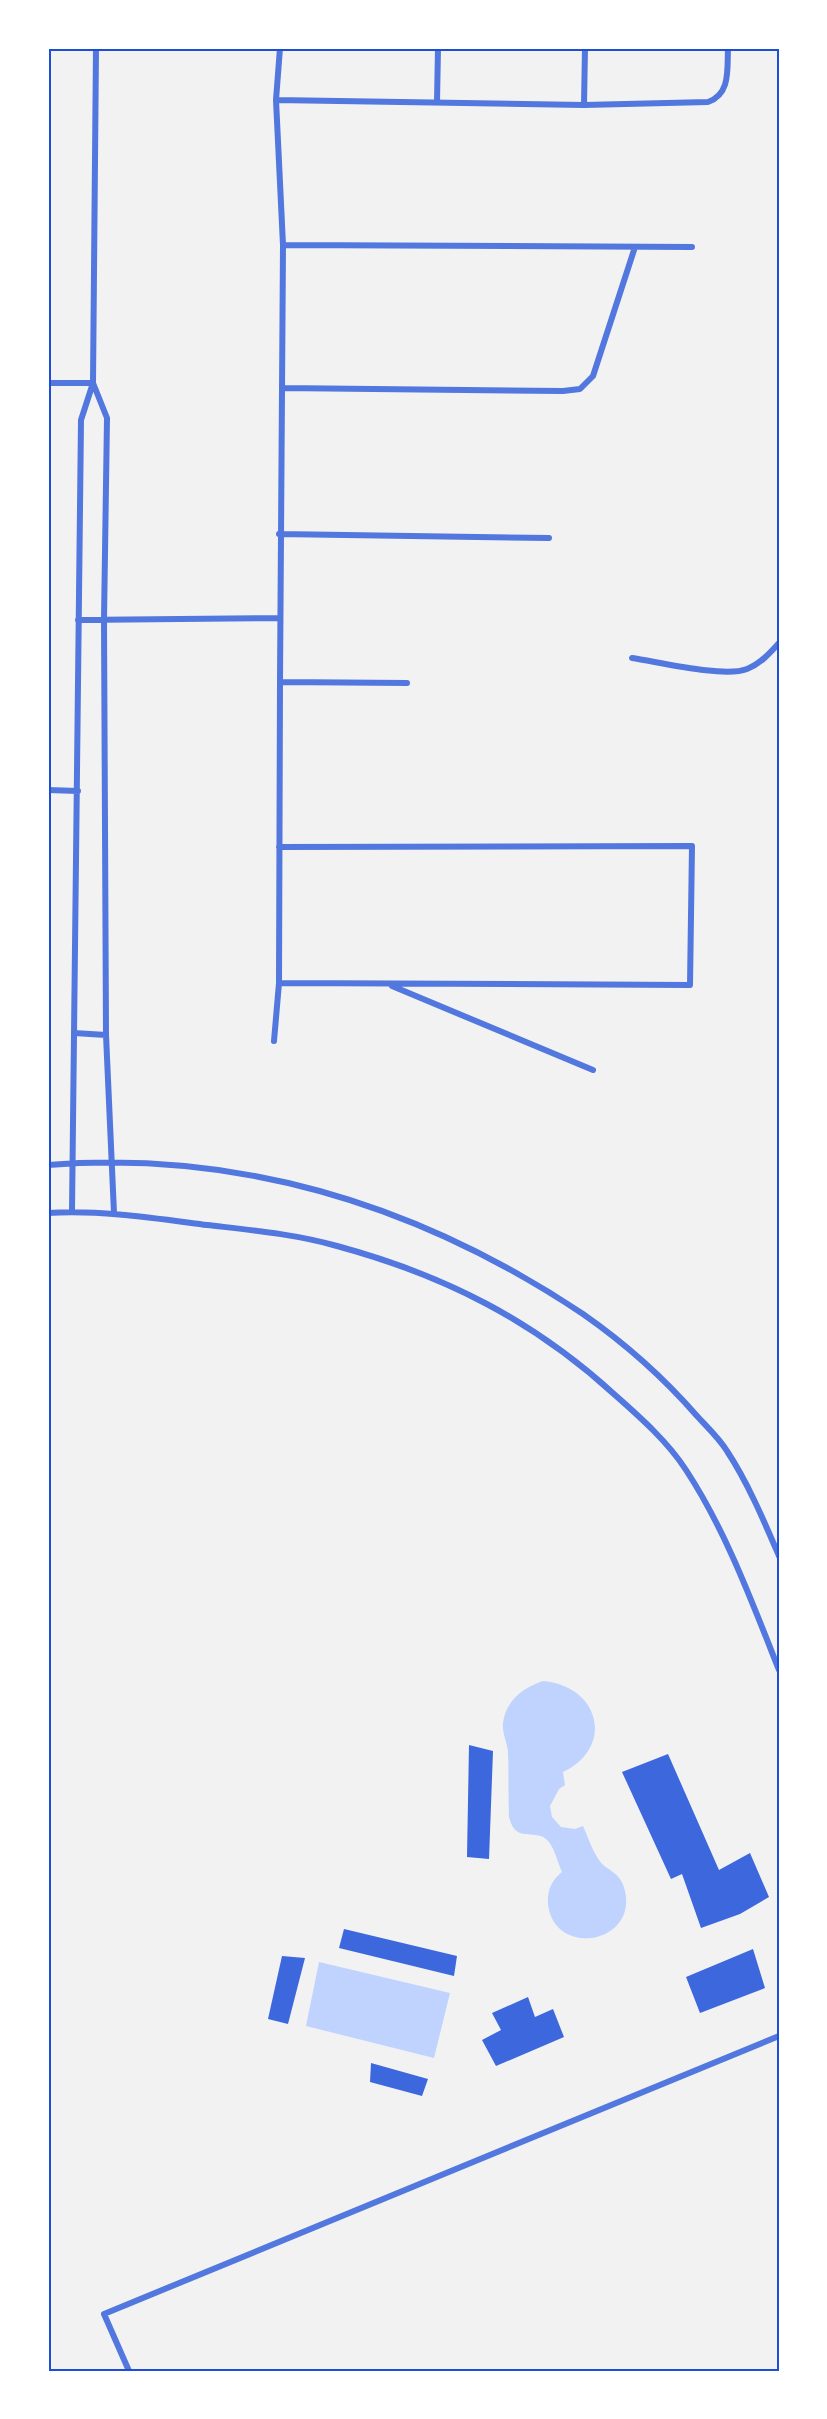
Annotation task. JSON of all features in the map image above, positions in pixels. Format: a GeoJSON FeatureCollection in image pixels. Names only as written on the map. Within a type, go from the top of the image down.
{"type":"FeatureCollection","features":[{"type":"Feature","properties":{"kind":"street"},"geometry":{"type":"LineString","coordinates":[[72,1211],[81,420],[93,383],[96,48]]}},
{"type":"Feature","properties":{"kind":"street"},"geometry":{"type":"LineString","coordinates":[[274,1041],[279,983],[279,534],[283,245],[276,100],[280,48]]}},
{"type":"Feature","properties":{"kind":"street"},"geometry":{"type":"LineString","coordinates":[[437,102],[438,48]]}},
{"type":"Feature","properties":{"kind":"street"},"geometry":{"type":"LineString","coordinates":[[584,105],[585,48]]}},
{"type":"Feature","properties":{"kind":"street"},"geometry":{"type":"LineString","coordinates":[[276,100],[584,105],[695,104],[717,99],[724,90],[728,48]]}},
{"type":"Feature","properties":{"kind":"street"},"geometry":{"type":"LineString","coordinates":[[283,245],[692,247]]}},
{"type":"Feature","properties":{"kind":"street"},"geometry":{"type":"LineString","coordinates":[[282,388],[563,391],[580,389],[593,375],[635,247]]}},
{"type":"Feature","properties":{"kind":"street"},"geometry":{"type":"LineString","coordinates":[[48,383],[93,383]]}},
{"type":"Feature","properties":{"kind":"street"},"geometry":{"type":"LineString","coordinates":[[93,383],[107,418],[104,620],[106,1035],[114,1213]]}},
{"type":"Feature","properties":{"kind":"street"},"geometry":{"type":"LineString","coordinates":[[279,534],[549,538]]}},
{"type":"Feature","properties":{"kind":"street"},"geometry":{"type":"LineString","coordinates":[[78,620],[280,618]]}},
{"type":"Feature","properties":{"kind":"street"},"geometry":{"type":"LineString","coordinates":[[632,658],[723,672],[747,670],[766,657],[779,643]]}},
{"type":"Feature","properties":{"kind":"street"},"geometry":{"type":"LineString","coordinates":[[280,682],[407,683]]}},
{"type":"Feature","properties":{"kind":"street"},"geometry":{"type":"LineString","coordinates":[[48,790],[78,791]]}},
{"type":"Feature","properties":{"kind":"street"},"geometry":{"type":"LineString","coordinates":[[279,847],[692,846],[690,985],[279,983]]}},
{"type":"Feature","properties":{"kind":"street"},"geometry":{"type":"LineString","coordinates":[[387,984],[593,1070]]}},
{"type":"Feature","properties":{"kind":"street"},"geometry":{"type":"LineString","coordinates":[[74,1033],[106,1035]]}},
{"type":"Feature","properties":{"kind":"street"},"geometry":{"type":"LineString","coordinates":[[48,1165],[113,1162],[164,1164],[291,1182],[336,1194],[484,1253],[529,1278],[617,1337],[665,1380],[726,1449],[779,1556]]}},
{"type":"Feature","properties":{"kind":"street"},"geometry":{"type":"LineString","coordinates":[[48,1213],[72,1211],[114,1213],[335,1245],[414,1270],[464,1292],[537,1331],[591,1372],[641,1418],[685,1468],[725,1538],[779,1670]]}},
{"type":"Feature","properties":{"kind":"street"},"geometry":{"type":"LineString","coordinates":[[129,2371],[104,2314],[779,2036]]}},
{"type":"Feature","properties":{"kind":"water"},"geometry":{"type":"Polygon","coordinates":[[[543,1681],[562,1685],[577,1694],[588,1705],[594,1719],[595,1734],[590,1748],[579,1761],[563,1772],[565,1785],[559,1789],[550,1806],[552,1817],[561,1827],[575,1829],[583,1826],[599,1860],[617,1875],[623,1884],[625,1909],[619,1923],[607,1933],[593,1938],[578,1938],[564,1932],[554,1921],[548,1904],[548,1894],[555,1878],[562,1872],[555,1853],[549,1842],[539,1835],[517,1831],[512,1826],[509,1817],[508,1751],[503,1727],[505,1715],[512,1701],[522,1691],[543,1681]]]}},
{"type":"Feature","properties":{"kind":"water"},"geometry":{"type":"Polygon","coordinates":[[[319,1962],[450,1993],[434,2058],[306,2026],[319,1962]]]}},
{"type":"Feature","properties":{"kind":"building"},"geometry":{"type":"Polygon","coordinates":[[[469,1745],[493,1751],[489,1859],[467,1857],[469,1745]]]}},
{"type":"Feature","properties":{"kind":"building"},"geometry":{"type":"Polygon","coordinates":[[[668,1754],[719,1870],[750,1853],[769,1897],[740,1914],[701,1928],[682,1874],[671,1879],[622,1772],[668,1754]]]}},
{"type":"Feature","properties":{"kind":"building"},"geometry":{"type":"Polygon","coordinates":[[[344,1929],[457,1956],[454,1976],[339,1948],[344,1929]]]}},
{"type":"Feature","properties":{"kind":"building"},"geometry":{"type":"Polygon","coordinates":[[[753,1949],[765,1988],[700,2013],[686,1977],[753,1949]]]}},
{"type":"Feature","properties":{"kind":"building"},"geometry":{"type":"Polygon","coordinates":[[[282,1956],[305,1958],[288,2024],[268,2019],[282,1956]]]}},
{"type":"Feature","properties":{"kind":"building"},"geometry":{"type":"Polygon","coordinates":[[[528,1997],[535,2017],[553,2009],[564,2037],[496,2066],[482,2040],[501,2030],[492,2013],[528,1997]]]}},
{"type":"Feature","properties":{"kind":"building"},"geometry":{"type":"Polygon","coordinates":[[[371,2063],[428,2079],[422,2096],[370,2082],[371,2063]]]}}]}
